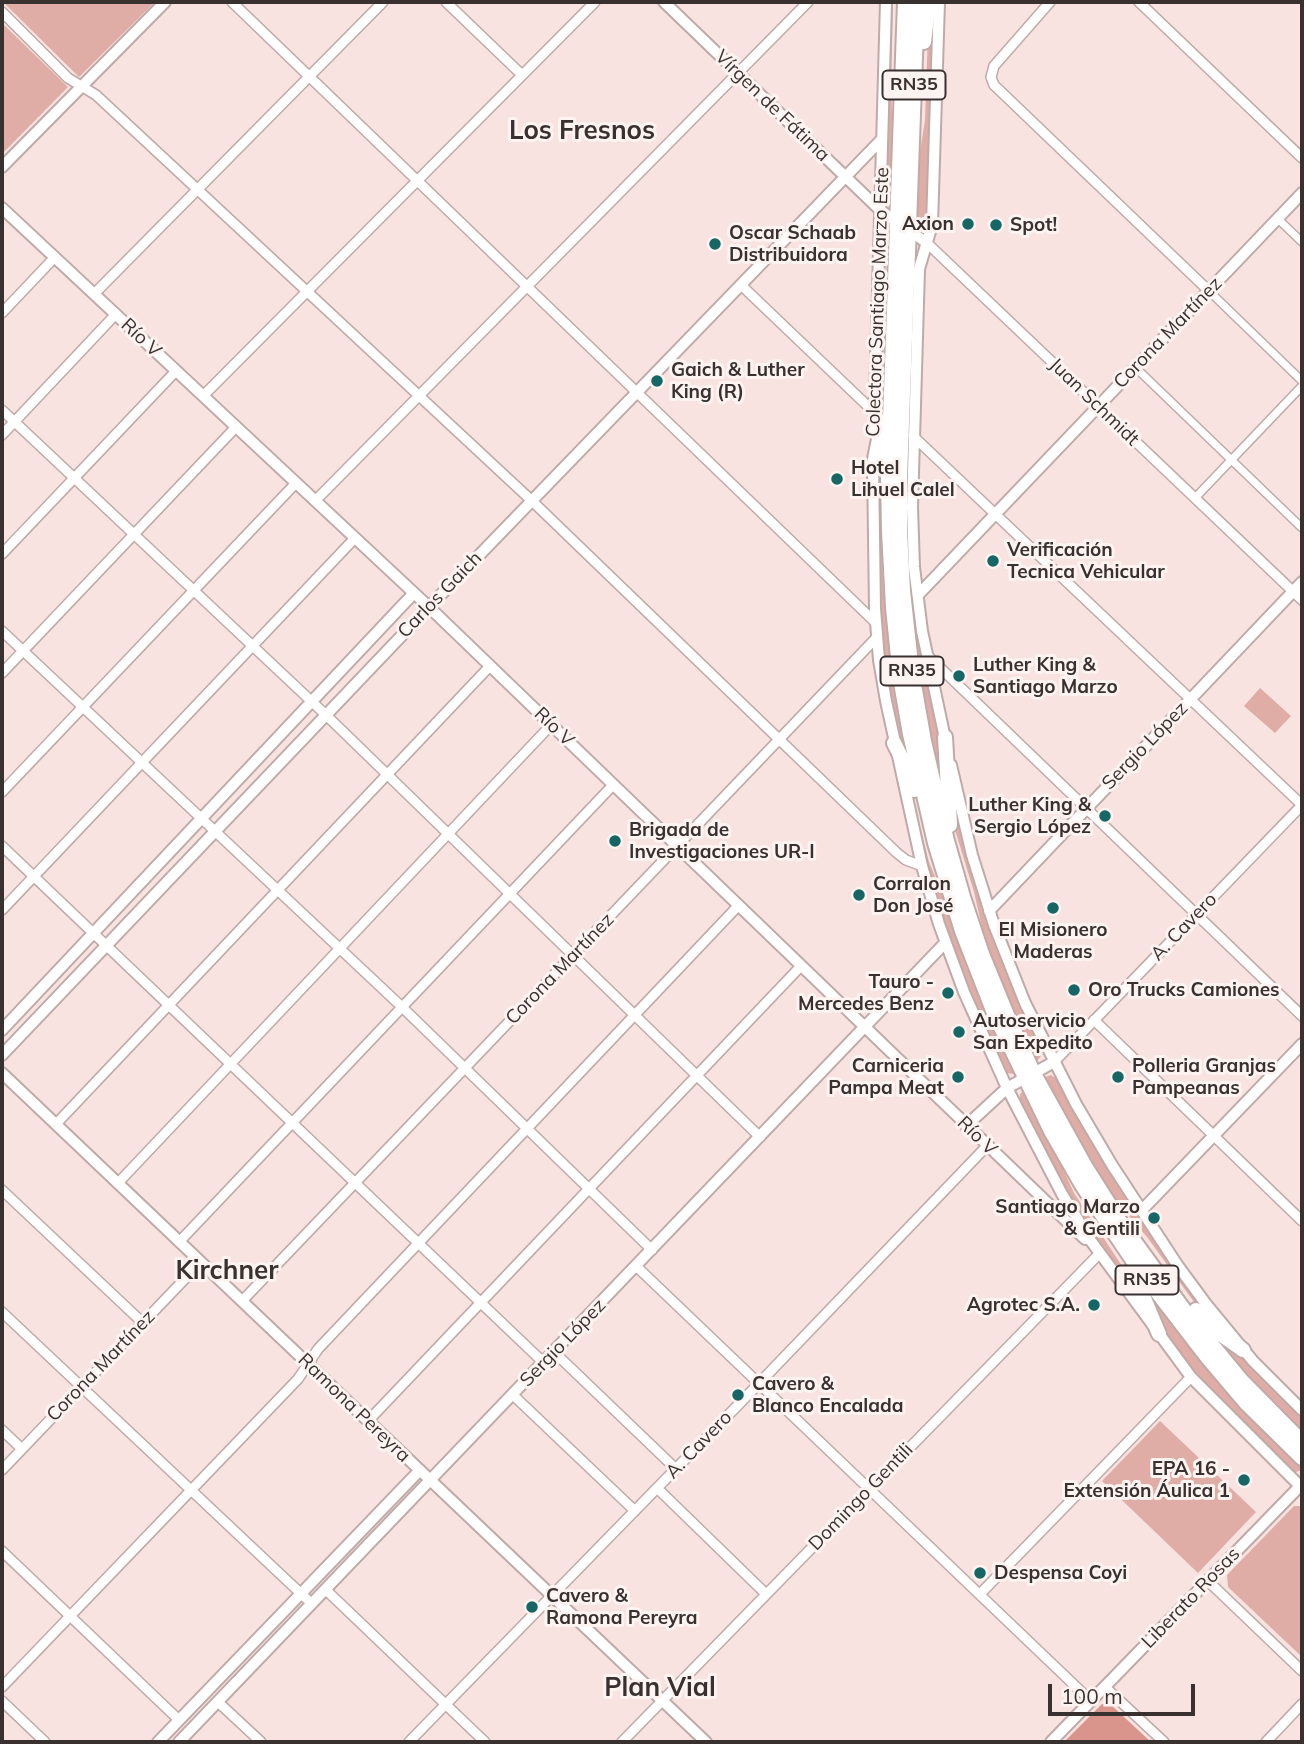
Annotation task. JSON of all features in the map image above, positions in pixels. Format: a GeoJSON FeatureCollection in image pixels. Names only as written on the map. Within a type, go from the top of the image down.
{"type":"FeatureCollection","features":[{"type":"Feature","properties":{"kind":"highway"},"geometry":{"type":"LineString","coordinates":[[896,2],[895,81],[900,146]]}},
{"type":"Feature","properties":{"kind":"highway","name":"RN35"},"geometry":{"type":"LineString","coordinates":[[905,2],[900,146],[903,227],[900,494],[902,562],[914,687],[952,861],[978,942],[1051,1130],[1090,1199],[1158,1295],[1207,1357],[1246,1403],[1302,1458]]}},
{"type":"Feature","properties":{"kind":"highway","name":"RN35"},"geometry":{"type":"LineString","coordinates":[[917,2],[911,169],[895,277],[888,477],[898,662],[910,734],[931,829],[947,885],[983,988],[1009,1048],[1030,1076],[1109,1206],[1167,1287],[1209,1342],[1302,1443]]}},
{"type":"Feature","properties":{"kind":"highway"},"geometry":{"type":"LineString","coordinates":[[911,169],[920,121],[925,28],[931,2]]}},
{"type":"Feature","properties":{"kind":"highway"},"geometry":{"type":"LineString","coordinates":[[873,468],[881,429],[885,331],[895,277]]}},
{"type":"Feature","properties":{"kind":"highway"},"geometry":{"type":"LineString","coordinates":[[945,737],[950,820],[972,902],[978,942]]}},
{"type":"Feature","properties":{"kind":"highway"},"geometry":{"type":"LineString","coordinates":[[894,743],[912,780],[931,854],[947,885]]}},
{"type":"Feature","properties":{"kind":"highway"},"geometry":{"type":"LineString","coordinates":[[1051,1130],[1082,1199],[1135,1279],[1159,1334]]}},
{"type":"Feature","properties":{"kind":"highway"},"geometry":{"type":"LineString","coordinates":[[1109,1206],[1140,1235],[1204,1321],[1243,1350]]}},
{"type":"Feature","properties":{"kind":"street"},"geometry":{"type":"LineString","coordinates":[[2,167],[166,2]]}},
{"type":"Feature","properties":{"kind":"street"},"geometry":{"type":"LineString","coordinates":[[232,2],[876,623]]}},
{"type":"Feature","properties":{"kind":"street"},"geometry":{"type":"LineString","coordinates":[[94,294],[383,2]]}},
{"type":"Feature","properties":{"kind":"street"},"geometry":{"type":"LineString","coordinates":[[446,2],[522,75]]}},
{"type":"Feature","properties":{"kind":"street"},"geometry":{"type":"LineString","coordinates":[[203,396],[595,2]]}},
{"type":"Feature","properties":{"kind":"street","name":"Vírgen de Fátima"},"geometry":{"type":"LineString","coordinates":[[664,2],[880,210]]}},
{"type":"Feature","properties":{"kind":"street"},"geometry":{"type":"LineString","coordinates":[[315,500],[808,2]]}},
{"type":"Feature","properties":{"kind":"street","name":"Colectora Santiago Marzo Este"},"geometry":{"type":"LineString","coordinates":[[886,2],[873,468],[876,623],[883,687],[922,866],[945,943],[964,992],[1007,1088],[1062,1194],[1100,1253],[1191,1377],[1302,1486]]}},
{"type":"Feature","properties":{"kind":"street","name":"Colectora Santiago Marzo Este"},"geometry":{"type":"LineString","coordinates":[[939,2],[932,225],[919,269],[913,436],[913,545],[922,631],[967,838],[989,911],[1025,1003],[1090,1129],[1192,1285],[1243,1350],[1302,1410]]}},
{"type":"Feature","properties":{"kind":"street"},"geometry":{"type":"LineString","coordinates":[[1050,2],[992,69],[991,77],[996,88],[1302,381]]}},
{"type":"Feature","properties":{"kind":"street"},"geometry":{"type":"LineString","coordinates":[[1139,2],[1302,158]]}},
{"type":"Feature","properties":{"kind":"street"},"geometry":{"type":"LineString","coordinates":[[2,12],[68,78],[96,95],[531,500],[897,853],[922,866]]}},
{"type":"Feature","properties":{"kind":"street","name":"Carlos Gaich"},"geometry":{"type":"LineString","coordinates":[[2,1055],[531,500],[882,139]]}},
{"type":"Feature","properties":{"kind":"street","name":"Corona Martínez"},"geometry":{"type":"LineString","coordinates":[[918,595],[1302,193]]}},
{"type":"Feature","properties":{"kind":"street","name":"Río V"},"geometry":{"type":"LineString","coordinates":[[2,208],[429,607],[1100,1253]]}},
{"type":"Feature","properties":{"kind":"street","name":"Juan Schmidt"},"geometry":{"type":"LineString","coordinates":[[880,210],[927,243],[1302,600]]}},
{"type":"Feature","properties":{"kind":"street"},"geometry":{"type":"LineString","coordinates":[[1278,219],[1302,242]]}},
{"type":"Feature","properties":{"kind":"street"},"geometry":{"type":"LineString","coordinates":[[2,313],[55,257]]}},
{"type":"Feature","properties":{"kind":"street"},"geometry":{"type":"LineString","coordinates":[[741,285],[875,413]]}},
{"type":"Feature","properties":{"kind":"street"},"geometry":{"type":"LineString","coordinates":[[2,435],[116,314]]}},
{"type":"Feature","properties":{"kind":"street"},"geometry":{"type":"LineString","coordinates":[[1135,367],[1302,528]]}},
{"type":"Feature","properties":{"kind":"street"},"geometry":{"type":"LineString","coordinates":[[2,554],[176,370]]}},
{"type":"Feature","properties":{"kind":"street"},"geometry":{"type":"LineString","coordinates":[[1195,498],[1302,386]]}},
{"type":"Feature","properties":{"kind":"street"},"geometry":{"type":"LineString","coordinates":[[2,410],[326,715],[760,1137]]}},
{"type":"Feature","properties":{"kind":"street"},"geometry":{"type":"LineString","coordinates":[[2,673],[236,427]]}},
{"type":"Feature","properties":{"kind":"street"},"geometry":{"type":"LineString","coordinates":[[913,436],[1302,805]]}},
{"type":"Feature","properties":{"kind":"street"},"geometry":{"type":"LineString","coordinates":[[2,792],[296,483]]}},
{"type":"Feature","properties":{"kind":"street"},"geometry":{"type":"LineString","coordinates":[[2,910],[355,538]]}},
{"type":"Feature","properties":{"kind":"street","name":"Sergio López"},"geometry":{"type":"LineString","coordinates":[[989,911],[1302,582]]}},
{"type":"Feature","properties":{"kind":"street","name":"Carlos Gaich"},"geometry":{"type":"LineString","coordinates":[[2,1030],[414,593]]}},
{"type":"Feature","properties":{"kind":"street"},"geometry":{"type":"LineString","coordinates":[[2,631],[402,1007],[652,1250]]}},
{"type":"Feature","properties":{"kind":"street","name":"Corona Martínez"},"geometry":{"type":"LineString","coordinates":[[242,1301],[877,637]]}},
{"type":"Feature","properties":{"kind":"street"},"geometry":{"type":"LineString","coordinates":[[928,656],[1302,1016]]}},
{"type":"Feature","properties":{"kind":"street"},"geometry":{"type":"LineString","coordinates":[[56,1124],[490,666]]}},
{"type":"Feature","properties":{"kind":"street"},"geometry":{"type":"LineString","coordinates":[[118,1183],[551,725]]}},
{"type":"Feature","properties":{"kind":"street"},"geometry":{"type":"LineString","coordinates":[[179,1242],[613,785]]}},
{"type":"Feature","properties":{"kind":"street","name":"A. Cavero"},"geometry":{"type":"LineString","coordinates":[[966,1126],[1007,1088],[1054,1062],[1302,805]]}},
{"type":"Feature","properties":{"kind":"street"},"geometry":{"type":"LineString","coordinates":[[2,846],[544,1363]]}},
{"type":"Feature","properties":{"kind":"street"},"geometry":{"type":"LineString","coordinates":[[2,1687],[298,1379],[318,1349],[738,906]]}},
{"type":"Feature","properties":{"kind":"street","name":"Sergio López"},"geometry":{"type":"LineString","coordinates":[[179,1742],[945,943]]}},
{"type":"Feature","properties":{"kind":"street"},"geometry":{"type":"LineString","coordinates":[[368,1421],[801,966]]}},
{"type":"Feature","properties":{"kind":"street"},"geometry":{"type":"LineString","coordinates":[[1094,1020],[1302,1222]]}},
{"type":"Feature","properties":{"kind":"street"},"geometry":{"type":"LineString","coordinates":[[1142,1210],[1302,1044]]}},
{"type":"Feature","properties":{"kind":"street","name":"Ramona Pereyra"},"geometry":{"type":"LineString","coordinates":[[2,1073],[706,1742]]}},
{"type":"Feature","properties":{"kind":"street","name":"A. Cavero"},"geometry":{"type":"LineString","coordinates":[[409,1742],[987,1146]]}},
{"type":"Feature","properties":{"kind":"street"},"geometry":{"type":"LineString","coordinates":[[2,1190],[143,1323]]}},
{"type":"Feature","properties":{"kind":"street","name":"Domingo Gentili"},"geometry":{"type":"LineString","coordinates":[[622,1742],[1100,1253]]}},
{"type":"Feature","properties":{"kind":"street","name":"Corona Martínez"},"geometry":{"type":"LineString","coordinates":[[2,1470],[201,1262]]}},
{"type":"Feature","properties":{"kind":"street"},"geometry":{"type":"LineString","coordinates":[[636,1266],[1091,1701]]}},
{"type":"Feature","properties":{"kind":"street"},"geometry":{"type":"LineString","coordinates":[[2,1312],[312,1604]]}},
{"type":"Feature","properties":{"kind":"street"},"geometry":{"type":"LineString","coordinates":[[554,1352],[676,1469]]}},
{"type":"Feature","properties":{"kind":"street"},"geometry":{"type":"LineString","coordinates":[[979,1594],[1191,1377]]}},
{"type":"Feature","properties":{"kind":"street"},"geometry":{"type":"LineString","coordinates":[[513,1395],[635,1511]]}},
{"type":"Feature","properties":{"kind":"street"},"geometry":{"type":"LineString","coordinates":[[2,1430],[22,1449]]}},
{"type":"Feature","properties":{"kind":"street"},"geometry":{"type":"LineString","coordinates":[[158,1742],[420,1470]]}},
{"type":"Feature","properties":{"kind":"street","name":"Liberato Rosas"},"geometry":{"type":"LineString","coordinates":[[1051,1742],[1302,1486]]}},
{"type":"Feature","properties":{"kind":"street"},"geometry":{"type":"LineString","coordinates":[[657,1488],[766,1594]]}},
{"type":"Feature","properties":{"kind":"street"},"geometry":{"type":"LineString","coordinates":[[2,1551],[179,1720]]}},
{"type":"Feature","properties":{"kind":"street"},"geometry":{"type":"LineString","coordinates":[[1208,1581],[1302,1671]]}},
{"type":"Feature","properties":{"kind":"street"},"geometry":{"type":"LineString","coordinates":[[326,1590],[485,1742]]}},
{"type":"Feature","properties":{"kind":"street"},"geometry":{"type":"LineString","coordinates":[[1105,1686],[1164,1742]]}},
{"type":"Feature","properties":{"kind":"street"},"geometry":{"type":"LineString","coordinates":[[2,1701],[45,1742]]}},
{"type":"Feature","properties":{"kind":"street"},"geometry":{"type":"LineString","coordinates":[[218,1702],[261,1742]]}},
{"type":"Feature","properties":{"kind":"street"},"geometry":{"type":"LineString","coordinates":[[1268,1742],[1302,1704]]}},
{"type":"Feature","properties":{"kind":"shaded area"},"geometry":{"type":"Polygon","coordinates":[[[3,2],[155,2],[79,77],[3,2]]]}},
{"type":"Feature","properties":{"kind":"shaded area"},"geometry":{"type":"Polygon","coordinates":[[[891,2],[894,151],[890,205],[886,199],[891,2]]]}},
{"type":"Feature","properties":{"kind":"shaded area"},"geometry":{"type":"Polygon","coordinates":[[[933,11],[928,212],[922,221],[916,224],[916,177],[925,120],[928,32],[933,11]]]}},
{"type":"Feature","properties":{"kind":"shaded area"},"geometry":{"type":"Polygon","coordinates":[[[2,23],[68,87],[2,154],[2,23]]]}},
{"type":"Feature","properties":{"kind":"shaded area"},"geometry":{"type":"Polygon","coordinates":[[[914,244],[907,497],[917,631],[939,731],[944,799],[937,779],[911,631],[904,505],[914,244]]]}},
{"type":"Feature","properties":{"kind":"shaded area"},"geometry":{"type":"Polygon","coordinates":[[[882,440],[911,770],[896,731],[883,638],[878,478],[882,440]]]}},
{"type":"Feature","properties":{"kind":"shaded area"},"geometry":{"type":"Polygon","coordinates":[[[1260,688],[1291,716],[1275,733],[1244,706],[1260,688]]]}},
{"type":"Feature","properties":{"kind":"shaded area"},"geometry":{"type":"Polygon","coordinates":[[[907,775],[929,862],[1013,1074],[1002,1068],[948,938],[927,866],[907,775]]]}},
{"type":"Feature","properties":{"kind":"shaded area"},"geometry":{"type":"Polygon","coordinates":[[[954,797],[977,889],[1007,972],[1041,1049],[1041,1056],[1037,1061],[1018,1028],[987,949],[974,892],[955,830],[954,797]]]}},
{"type":"Feature","properties":{"kind":"shaded area"},"geometry":{"type":"Polygon","coordinates":[[[1051,1075],[1057,1079],[1100,1155],[1216,1324],[1207,1318],[1147,1237],[1106,1189],[1043,1078],[1051,1075]]]}},
{"type":"Feature","properties":{"kind":"shaded area"},"geometry":{"type":"Polygon","coordinates":[[[1023,1091],[1074,1193],[1124,1269],[1137,1295],[1097,1240],[1062,1182],[1019,1101],[1023,1091]]]}},
{"type":"Feature","properties":{"kind":"shaded area"},"geometry":{"type":"Polygon","coordinates":[[[1145,1287],[1252,1417],[1302,1466],[1302,1470],[1291,1470],[1200,1380],[1168,1339],[1145,1287]]]}},
{"type":"Feature","properties":{"kind":"shaded area"},"geometry":{"type":"Polygon","coordinates":[[[1210,1331],[1248,1363],[1302,1417],[1302,1435],[1231,1359],[1210,1331]]]}},
{"type":"Feature","properties":{"kind":"shaded area"},"geometry":{"type":"Polygon","coordinates":[[[1160,1421],[1256,1512],[1198,1573],[1102,1481],[1160,1421]]]}},
{"type":"Feature","properties":{"kind":"shaded area"},"geometry":{"type":"Polygon","coordinates":[[[1294,1506],[1302,1506],[1302,1657],[1228,1587],[1227,1575],[1294,1506]]]}},
{"type":"Feature","properties":{"kind":"shaded area"},"geometry":{"type":"Polygon","coordinates":[[[1102,1704],[1110,1704],[1151,1742],[1064,1742],[1102,1704]]]}},
{"type":"Feature","properties":{"kind":"place","name":"Axion"},"geometry":{"type":"Point","coordinates":[968,224]}},
{"type":"Feature","properties":{"kind":"place","name":"Spot!"},"geometry":{"type":"Point","coordinates":[996,225]}},
{"type":"Feature","properties":{"kind":"place","name":"Oscar Schaab Distribuidora"},"geometry":{"type":"Point","coordinates":[715,244]}},
{"type":"Feature","properties":{"kind":"place","name":"Gaich & Luther King (R)"},"geometry":{"type":"Point","coordinates":[657,381]}},
{"type":"Feature","properties":{"kind":"place","name":"Hotel Lihuel Calel"},"geometry":{"type":"Point","coordinates":[837,479]}},
{"type":"Feature","properties":{"kind":"place","name":"Verificación Tecnica Vehicular"},"geometry":{"type":"Point","coordinates":[993,561]}},
{"type":"Feature","properties":{"kind":"place","name":"Luther King & Santiago Marzo"},"geometry":{"type":"Point","coordinates":[959,676]}},
{"type":"Feature","properties":{"kind":"place","name":"Luther King & Sergio López"},"geometry":{"type":"Point","coordinates":[1105,816]}},
{"type":"Feature","properties":{"kind":"place","name":"Brigada de Investigaciones UR-I"},"geometry":{"type":"Point","coordinates":[615,841]}},
{"type":"Feature","properties":{"kind":"place","name":"Corralon Don José"},"geometry":{"type":"Point","coordinates":[859,895]}},
{"type":"Feature","properties":{"kind":"place","name":"El Misionero Maderas"},"geometry":{"type":"Point","coordinates":[1053,908]}},
{"type":"Feature","properties":{"kind":"place","name":"Oro Trucks Camiones"},"geometry":{"type":"Point","coordinates":[1074,990]}},
{"type":"Feature","properties":{"kind":"place","name":"Tauro - Mercedes Benz"},"geometry":{"type":"Point","coordinates":[948,993]}},
{"type":"Feature","properties":{"kind":"place","name":"Autoservicio San Expedito"},"geometry":{"type":"Point","coordinates":[959,1032]}},
{"type":"Feature","properties":{"kind":"place","name":"Carniceria Pampa Meat"},"geometry":{"type":"Point","coordinates":[958,1077]}},
{"type":"Feature","properties":{"kind":"place","name":"Polleria Granjas Pampeanas"},"geometry":{"type":"Point","coordinates":[1118,1077]}},
{"type":"Feature","properties":{"kind":"place","name":"Santiago Marzo & Gentili"},"geometry":{"type":"Point","coordinates":[1154,1218]}},
{"type":"Feature","properties":{"kind":"place","name":"Agrotec S.A."},"geometry":{"type":"Point","coordinates":[1094,1305]}},
{"type":"Feature","properties":{"kind":"place","name":"Cavero & Blanco Encalada"},"geometry":{"type":"Point","coordinates":[738,1395]}},
{"type":"Feature","properties":{"kind":"place","name":"EPA 16 - Extensión Áulica 1"},"geometry":{"type":"Point","coordinates":[1244,1480]}},
{"type":"Feature","properties":{"kind":"place","name":"Despensa Coyi"},"geometry":{"type":"Point","coordinates":[980,1573]}},
{"type":"Feature","properties":{"kind":"place","name":"Cavero & Ramona Pereyra"},"geometry":{"type":"Point","coordinates":[532,1607]}},
{"type":"Feature","properties":{"kind":"district","name":"Los Fresnos"},"geometry":{"type":"Point","coordinates":[582,131]}},
{"type":"Feature","properties":{"kind":"district","name":"Kirchner"},"geometry":{"type":"Point","coordinates":[227,1271]}},
{"type":"Feature","properties":{"kind":"district","name":"Plan Vial"},"geometry":{"type":"Point","coordinates":[660,1688]}}]}
